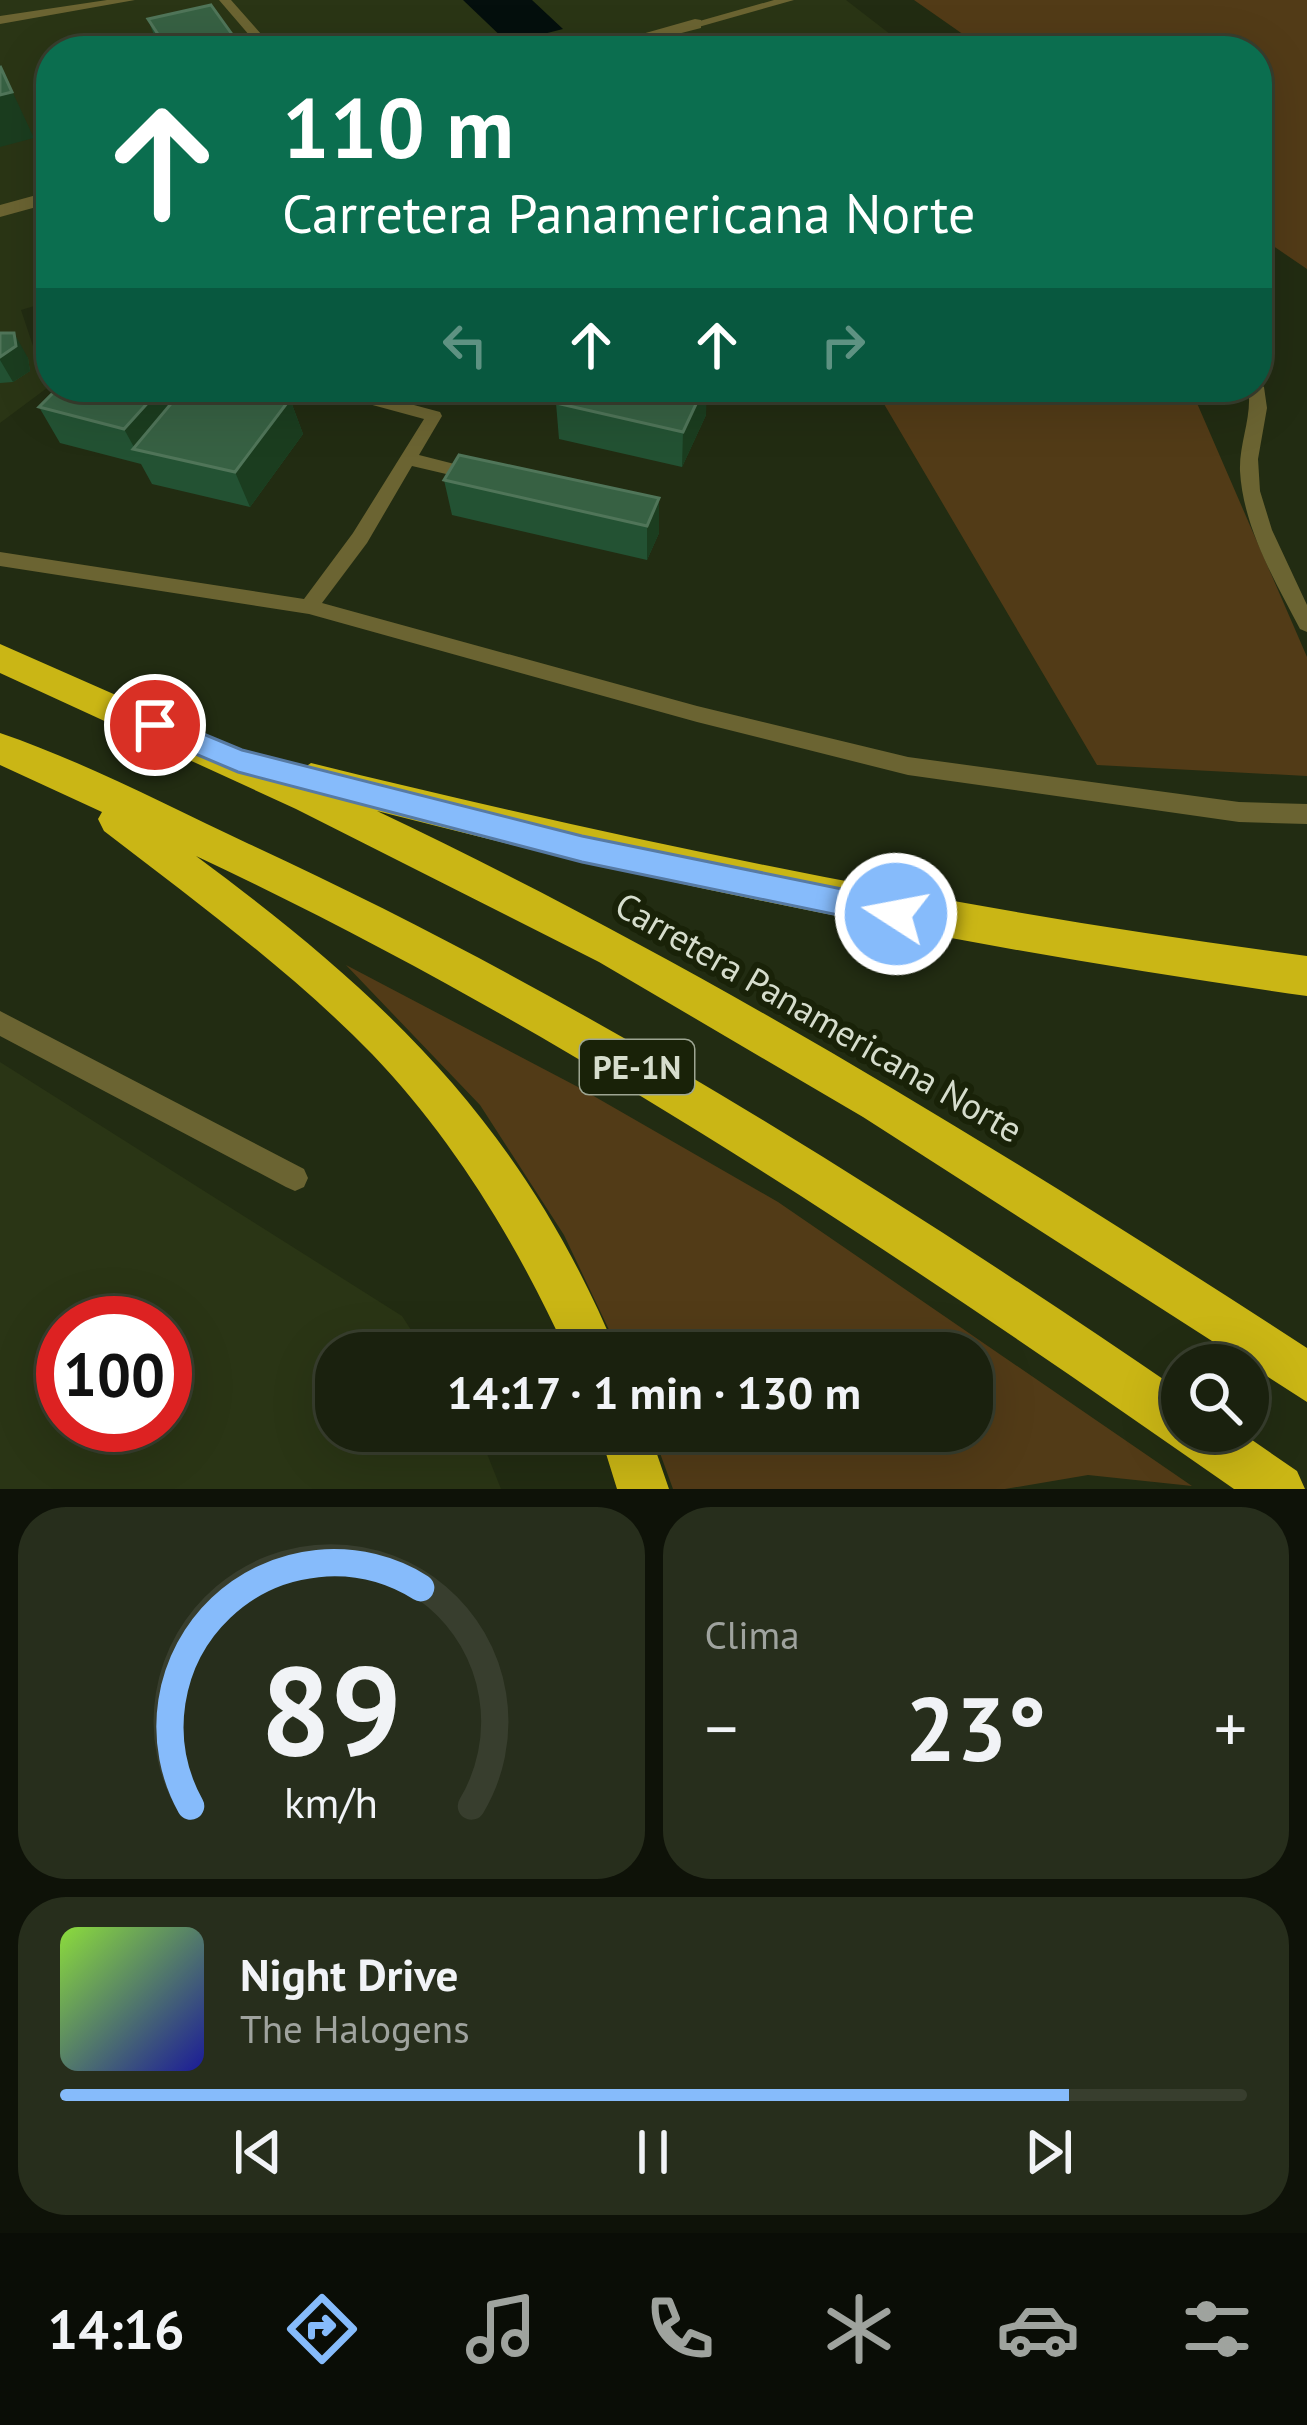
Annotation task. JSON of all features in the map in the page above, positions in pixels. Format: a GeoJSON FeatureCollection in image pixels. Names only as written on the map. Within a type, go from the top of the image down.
{"type":"FeatureCollection","features":[{"type":"Feature","properties":{"kind":"highway","name":"Carretera Panamericana Norte"},"geometry":{"type":"LineString","coordinates":[[0,658],[238,760],[615,950],[852,1085],[1307,1377]]}},
{"type":"Feature","properties":{"kind":"highway","name":"PE-1N"},"geometry":{"type":"LineString","coordinates":[[0,748],[295,886],[568,1026],[812,1173],[1161,1408]]}},
{"type":"Feature","properties":{"kind":"highway"},"geometry":{"type":"LineString","coordinates":[[238,760],[582,849],[771,890],[1137,954],[1307,976]]}},
{"type":"Feature","properties":{"kind":"highway"},"geometry":{"type":"LineString","coordinates":[[56,774],[249,919],[388,1041],[484,1156],[531,1229],[582,1332]]}},
{"type":"Feature","properties":{"kind":"highway"},"geometry":{"type":"LineString","coordinates":[[631,1452],[644,1489]]}},
{"type":"Feature","properties":{"kind":"highway"},"geometry":{"type":"LineString","coordinates":[[1226,1452],[1279,1489]]}},
{"type":"Feature","properties":{"kind":"street"},"geometry":{"type":"LineString","coordinates":[[649,36],[695,24]]}},
{"type":"Feature","properties":{"kind":"street"},"geometry":{"type":"LineString","coordinates":[[0,211],[36,201]]}},
{"type":"Feature","properties":{"kind":"lane"},"geometry":{"type":"LineString","coordinates":[[0,20],[129,0]]}},
{"type":"Feature","properties":{"kind":"lane"},"geometry":{"type":"LineString","coordinates":[[225,0],[257,36]]}},
{"type":"Feature","properties":{"kind":"lane"},"geometry":{"type":"LineString","coordinates":[[695,24],[788,0]]}},
{"type":"Feature","properties":{"kind":"lane"},"geometry":{"type":"LineString","coordinates":[[695,24],[712,4]]}},
{"type":"Feature","properties":{"kind":"lane"},"geometry":{"type":"LineString","coordinates":[[309,607],[360,538],[434,416],[382,402]]}},
{"type":"Feature","properties":{"kind":"lane"},"geometry":{"type":"LineString","coordinates":[[1260,402],[1262,412],[1250,438],[1255,506],[1307,624]]}},
{"type":"Feature","properties":{"kind":"lane"},"geometry":{"type":"LineString","coordinates":[[408,459],[501,481]]}},
{"type":"Feature","properties":{"kind":"lane"},"geometry":{"type":"LineString","coordinates":[[0,559],[309,607],[697,714],[908,766],[1239,812],[1307,814]]}},
{"type":"Feature","properties":{"kind":"lane"},"geometry":{"type":"LineString","coordinates":[[0,1023],[295,1178]]}},
{"type":"Feature","properties":{"kind":"shaded area"},"geometry":{"type":"Polygon","coordinates":[[[0,0],[846,0],[893,36],[36,36],[36,306],[21,310],[36,355],[36,396],[0,423],[0,0]]]}},
{"type":"Feature","properties":{"kind":"shaded area"},"geometry":{"type":"Polygon","coordinates":[[[463,0],[532,0],[563,29],[536,36],[501,36],[463,0]]]}},
{"type":"Feature","properties":{"kind":"shaded area"},"geometry":{"type":"Polygon","coordinates":[[[914,0],[1307,0],[1307,269],[1272,245],[1272,36],[966,36],[914,0]]]}},
{"type":"Feature","properties":{"kind":"shaded area"},"geometry":{"type":"Polygon","coordinates":[[[883,402],[1196,402],[1307,657],[1307,776],[1097,765],[883,402]]]}},
{"type":"Feature","properties":{"kind":"shaded area"},"geometry":{"type":"Polygon","coordinates":[[[346,965],[578,1087],[778,1202],[968,1332],[610,1332],[564,1235],[480,1105],[346,965]]]}},
{"type":"Feature","properties":{"kind":"shaded area"},"geometry":{"type":"Polygon","coordinates":[[[0,1062],[402,1316],[412,1332],[315,1332],[315,1452],[486,1452],[501,1489],[0,1489],[0,1062]]]}},
{"type":"Feature","properties":{"kind":"shaded area"},"geometry":{"type":"Polygon","coordinates":[[[993,1349],[1192,1486],[1088,1475],[1005,1489],[673,1489],[660,1452],[993,1452],[993,1349]]]}},
{"type":"Feature","properties":{"kind":"building"},"geometry":{"type":"Polygon","coordinates":[[[211,5],[233,36],[159,36],[148,19],[211,5]]]}},
{"type":"Feature","properties":{"kind":"building"},"geometry":{"type":"Polygon","coordinates":[[[0,66],[12,92],[0,95],[0,66]]]}},
{"type":"Feature","properties":{"kind":"building"},"geometry":{"type":"Polygon","coordinates":[[[0,333],[14,333],[16,346],[0,357],[0,333]]]}},
{"type":"Feature","properties":{"kind":"building"},"geometry":{"type":"Polygon","coordinates":[[[44,402],[148,402],[124,429],[39,407],[44,402]]]}},
{"type":"Feature","properties":{"kind":"building"},"geometry":{"type":"Polygon","coordinates":[[[172,402],[288,402],[235,472],[133,449],[172,402]]]}},
{"type":"Feature","properties":{"kind":"building"},"geometry":{"type":"Polygon","coordinates":[[[557,402],[697,402],[683,432],[557,402]]]}},
{"type":"Feature","properties":{"kind":"building"},"geometry":{"type":"Polygon","coordinates":[[[459,455],[659,498],[647,526],[444,480],[459,455]]]}},
{"type":"Feature","properties":{"kind":"route"},"geometry":{"type":"LineString","coordinates":[[155,725],[238,760],[582,849],[896,914]]}}]}
